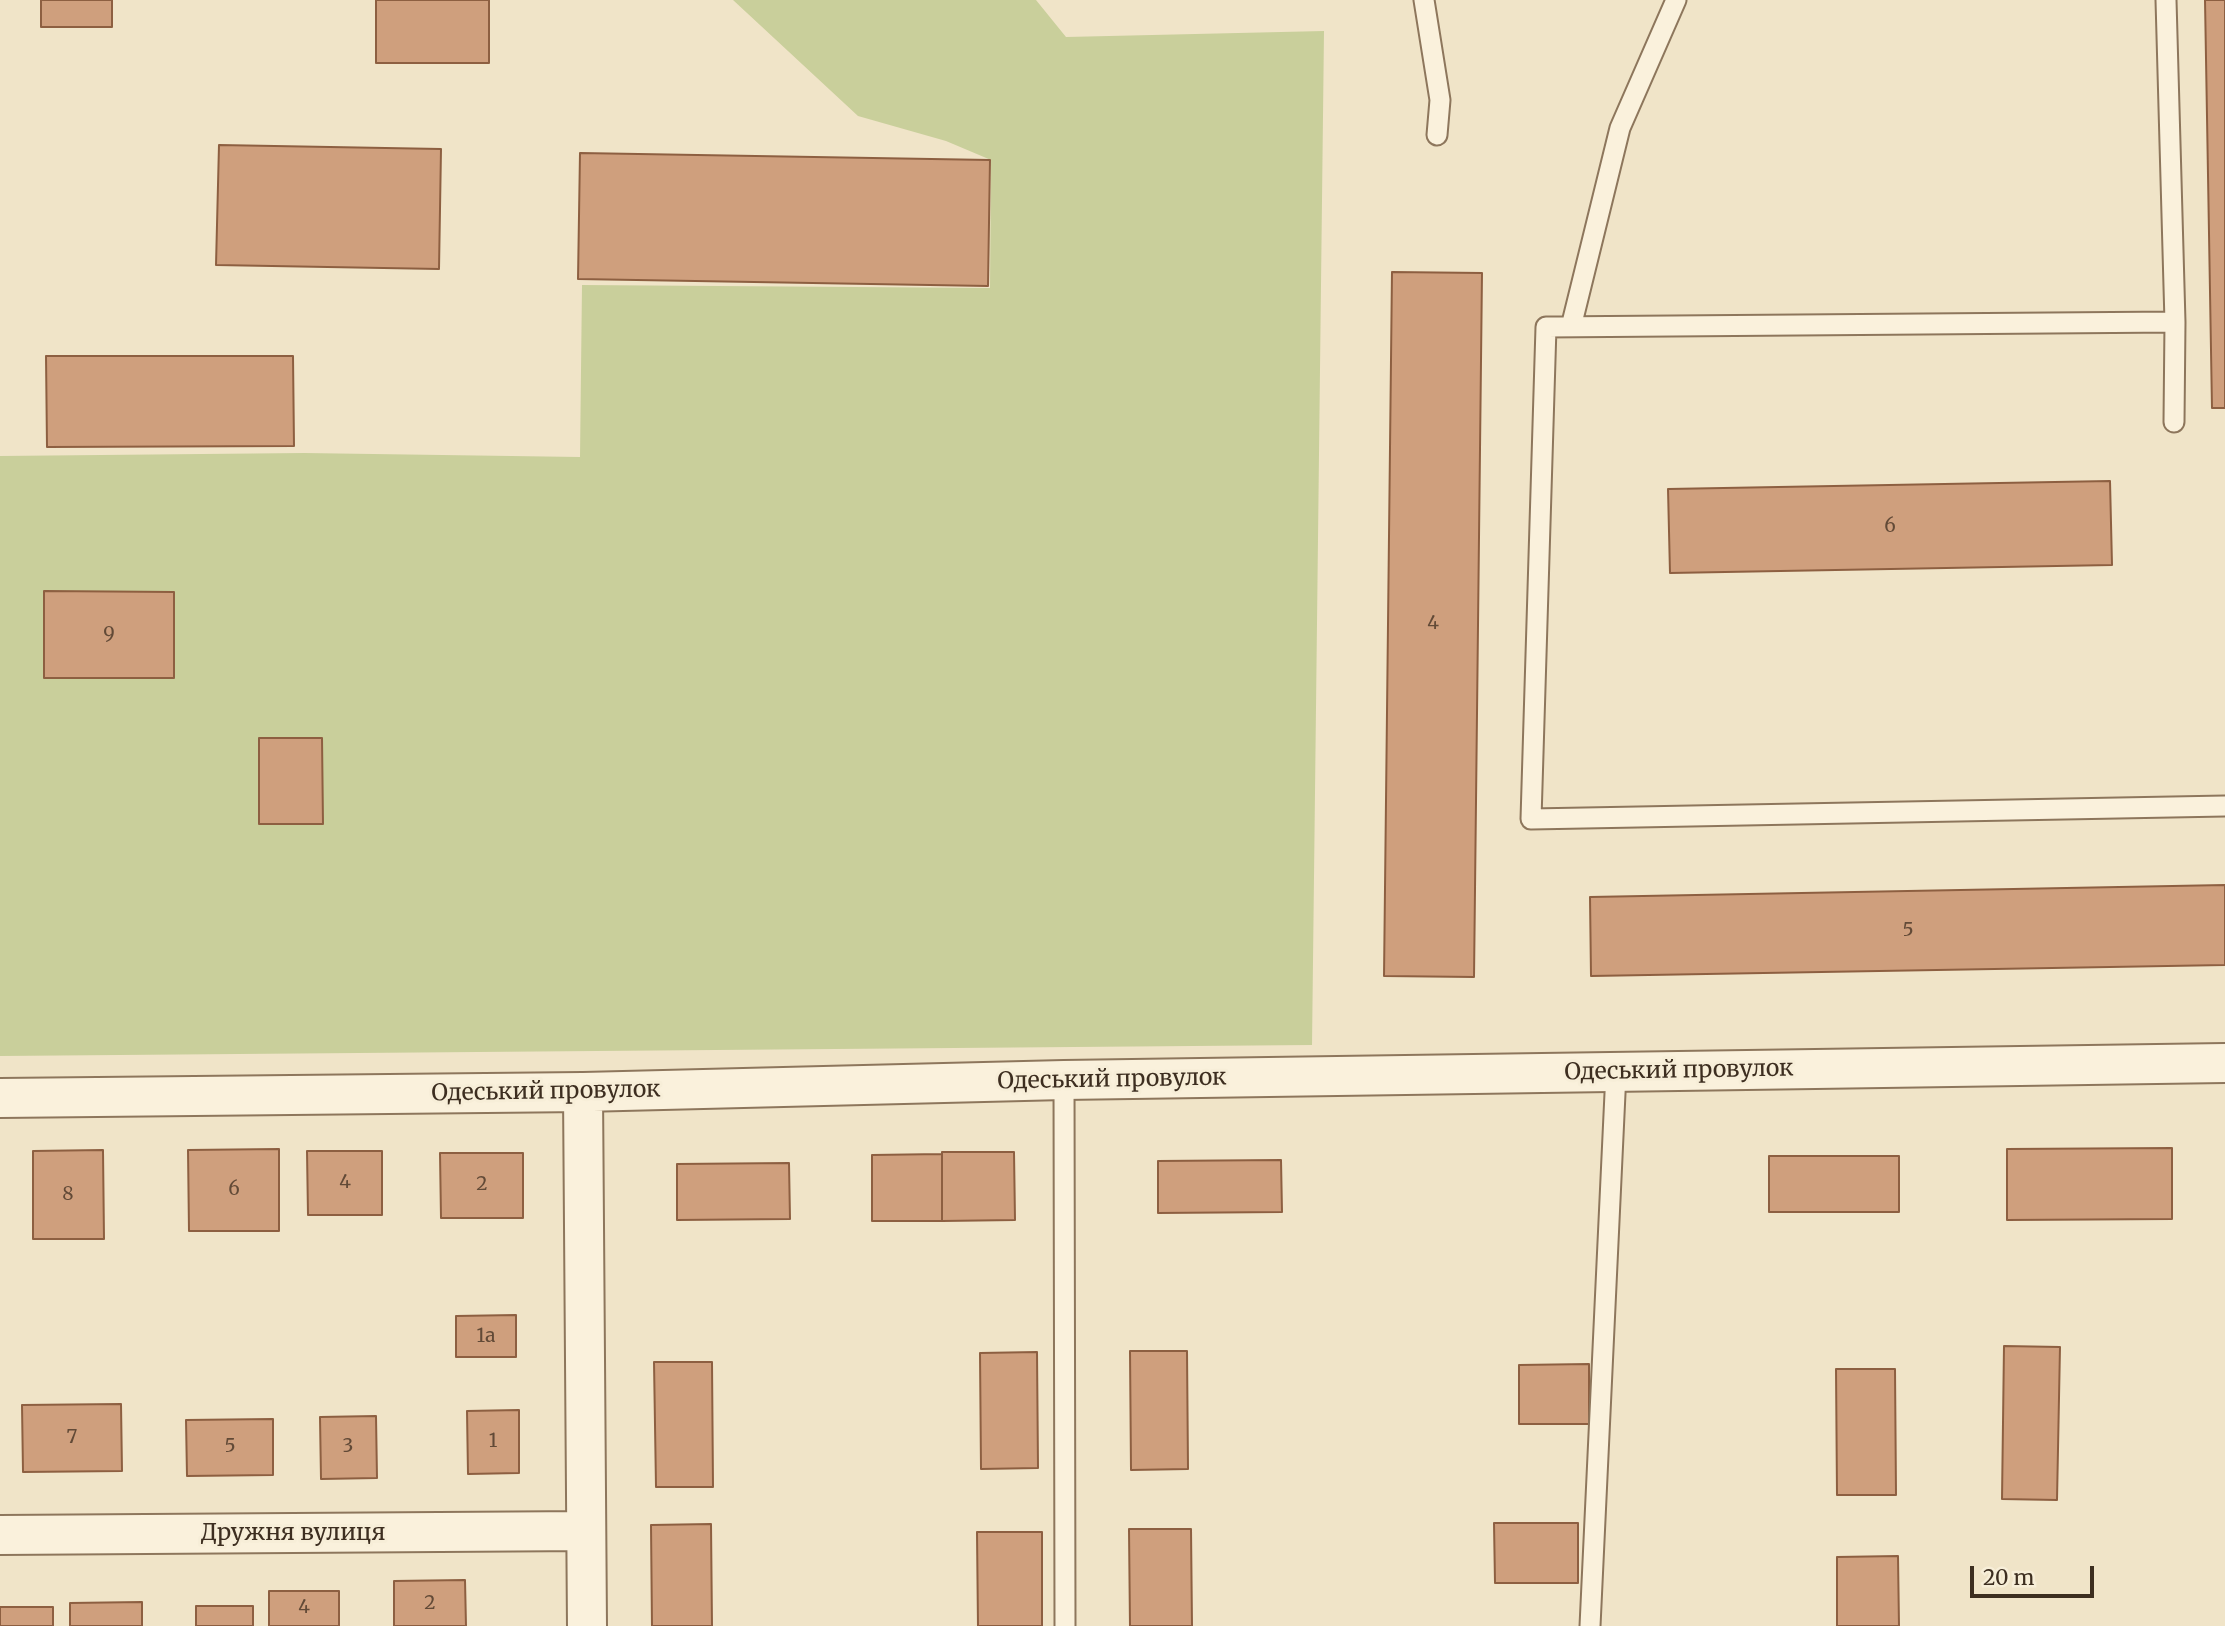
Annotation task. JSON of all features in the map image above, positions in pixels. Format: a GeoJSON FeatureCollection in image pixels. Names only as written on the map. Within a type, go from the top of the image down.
{"type":"FeatureCollection","features":[{"type":"Feature","properties":{"kind":"street","name":"Одеський провулок"},"geometry":{"type":"LineString","coordinates":[[0,1098],[583,1092],[1064,1080],[2225,1063]]}},
{"type":"Feature","properties":{"kind":"street"},"geometry":{"type":"LineString","coordinates":[[583,1092],[587,1626]]}},
{"type":"Feature","properties":{"kind":"street","name":"Дружня вулиця"},"geometry":{"type":"LineString","coordinates":[[0,1535],[586,1531]]}},
{"type":"Feature","properties":{"kind":"lane"},"geometry":{"type":"LineString","coordinates":[[1424,0],[1440,100],[1437,135]]}},
{"type":"Feature","properties":{"kind":"lane"},"geometry":{"type":"LineString","coordinates":[[1572,327],[1620,128],[1676,0]]}},
{"type":"Feature","properties":{"kind":"lane"},"geometry":{"type":"LineString","coordinates":[[2166,0],[2175,321],[2174,422]]}},
{"type":"Feature","properties":{"kind":"lane"},"geometry":{"type":"LineString","coordinates":[[2175,321],[1546,327],[1531,819],[2225,806]]}},
{"type":"Feature","properties":{"kind":"lane"},"geometry":{"type":"LineString","coordinates":[[1590,1626],[1616,1072]]}},
{"type":"Feature","properties":{"kind":"lane"},"geometry":{"type":"LineString","coordinates":[[1064,1080],[1065,1626]]}},
{"type":"Feature","properties":{"kind":"green space"},"geometry":{"type":"Polygon","coordinates":[[[733,0],[1036,0],[1066,37],[1324,31],[1312,1045],[0,1056],[0,456],[304,453],[580,457],[582,285],[990,288],[991,160],[946,141],[858,116],[733,0]]]}},
{"type":"Feature","properties":{"kind":"building"},"geometry":{"type":"Polygon","coordinates":[[[41,0],[112,0],[112,27],[41,27],[41,0]]]}},
{"type":"Feature","properties":{"kind":"building"},"geometry":{"type":"Polygon","coordinates":[[[376,0],[489,0],[489,63],[376,63],[376,0]]]}},
{"type":"Feature","properties":{"kind":"building"},"geometry":{"type":"Polygon","coordinates":[[[2205,0],[2225,0],[2225,408],[2212,408],[2205,0]]]}},
{"type":"Feature","properties":{"kind":"building"},"geometry":{"type":"Polygon","coordinates":[[[219,145],[441,149],[439,269],[216,265],[219,145]]]}},
{"type":"Feature","properties":{"kind":"building"},"geometry":{"type":"Polygon","coordinates":[[[580,153],[990,160],[988,286],[578,279],[580,153]]]}},
{"type":"Feature","properties":{"kind":"building"},"geometry":{"type":"Polygon","coordinates":[[[1392,272],[1482,273],[1474,977],[1384,976],[1392,272]]]}},
{"type":"Feature","properties":{"kind":"building"},"geometry":{"type":"Polygon","coordinates":[[[46,356],[293,356],[294,446],[47,447],[46,356]]]}},
{"type":"Feature","properties":{"kind":"building"},"geometry":{"type":"Polygon","coordinates":[[[2110,481],[2112,565],[1670,573],[1668,489],[2110,481]]]}},
{"type":"Feature","properties":{"kind":"building"},"geometry":{"type":"Polygon","coordinates":[[[44,591],[174,592],[174,678],[44,678],[44,591]]]}},
{"type":"Feature","properties":{"kind":"building"},"geometry":{"type":"Polygon","coordinates":[[[259,738],[322,738],[323,824],[259,824],[259,738]]]}},
{"type":"Feature","properties":{"kind":"building"},"geometry":{"type":"Polygon","coordinates":[[[2225,885],[2225,965],[1591,976],[1590,897],[2225,885]]]}},
{"type":"Feature","properties":{"kind":"building"},"geometry":{"type":"Polygon","coordinates":[[[2172,1148],[2172,1219],[2007,1220],[2007,1149],[2172,1148]]]}},
{"type":"Feature","properties":{"kind":"building"},"geometry":{"type":"Polygon","coordinates":[[[279,1149],[279,1231],[189,1231],[188,1150],[279,1149]]]}},
{"type":"Feature","properties":{"kind":"building"},"geometry":{"type":"Polygon","coordinates":[[[103,1150],[104,1239],[33,1239],[33,1151],[103,1150]]]}},
{"type":"Feature","properties":{"kind":"building"},"geometry":{"type":"Polygon","coordinates":[[[307,1151],[382,1151],[382,1215],[308,1215],[307,1151]]]}},
{"type":"Feature","properties":{"kind":"building"},"geometry":{"type":"Polygon","coordinates":[[[942,1152],[1014,1152],[1015,1220],[942,1221],[942,1152]]]}},
{"type":"Feature","properties":{"kind":"building"},"geometry":{"type":"Polygon","coordinates":[[[440,1153],[523,1153],[523,1218],[441,1218],[440,1153]]]}},
{"type":"Feature","properties":{"kind":"building"},"geometry":{"type":"Polygon","coordinates":[[[942,1154],[942,1221],[872,1221],[872,1155],[942,1154]]]}},
{"type":"Feature","properties":{"kind":"building"},"geometry":{"type":"Polygon","coordinates":[[[1769,1156],[1899,1156],[1899,1212],[1769,1212],[1769,1156]]]}},
{"type":"Feature","properties":{"kind":"building"},"geometry":{"type":"Polygon","coordinates":[[[1281,1160],[1282,1212],[1158,1213],[1158,1161],[1281,1160]]]}},
{"type":"Feature","properties":{"kind":"building"},"geometry":{"type":"Polygon","coordinates":[[[789,1163],[790,1219],[677,1220],[677,1164],[789,1163]]]}},
{"type":"Feature","properties":{"kind":"building"},"geometry":{"type":"Polygon","coordinates":[[[516,1315],[516,1357],[456,1357],[456,1316],[516,1315]]]}},
{"type":"Feature","properties":{"kind":"building"},"geometry":{"type":"Polygon","coordinates":[[[2004,1346],[2060,1347],[2057,1500],[2002,1499],[2004,1346]]]}},
{"type":"Feature","properties":{"kind":"building"},"geometry":{"type":"Polygon","coordinates":[[[1130,1351],[1187,1351],[1188,1469],[1131,1470],[1130,1351]]]}},
{"type":"Feature","properties":{"kind":"building"},"geometry":{"type":"Polygon","coordinates":[[[1037,1352],[1038,1468],[981,1469],[980,1353],[1037,1352]]]}},
{"type":"Feature","properties":{"kind":"building"},"geometry":{"type":"Polygon","coordinates":[[[654,1362],[712,1362],[713,1487],[656,1487],[654,1362]]]}},
{"type":"Feature","properties":{"kind":"building"},"geometry":{"type":"Polygon","coordinates":[[[1589,1364],[1589,1424],[1519,1424],[1519,1365],[1589,1364]]]}},
{"type":"Feature","properties":{"kind":"building"},"geometry":{"type":"Polygon","coordinates":[[[1836,1369],[1895,1369],[1896,1495],[1837,1495],[1836,1369]]]}},
{"type":"Feature","properties":{"kind":"building"},"geometry":{"type":"Polygon","coordinates":[[[121,1404],[122,1471],[23,1472],[22,1405],[121,1404]]]}},
{"type":"Feature","properties":{"kind":"building"},"geometry":{"type":"Polygon","coordinates":[[[519,1410],[519,1473],[468,1474],[467,1411],[519,1410]]]}},
{"type":"Feature","properties":{"kind":"building"},"geometry":{"type":"Polygon","coordinates":[[[376,1416],[377,1478],[321,1479],[320,1417],[376,1416]]]}},
{"type":"Feature","properties":{"kind":"building"},"geometry":{"type":"Polygon","coordinates":[[[273,1419],[273,1475],[187,1476],[186,1420],[273,1419]]]}},
{"type":"Feature","properties":{"kind":"building"},"geometry":{"type":"Polygon","coordinates":[[[1494,1523],[1578,1523],[1578,1583],[1495,1583],[1494,1523]]]}},
{"type":"Feature","properties":{"kind":"building"},"geometry":{"type":"Polygon","coordinates":[[[711,1524],[712,1626],[652,1626],[651,1525],[711,1524]]]}},
{"type":"Feature","properties":{"kind":"building"},"geometry":{"type":"Polygon","coordinates":[[[1129,1529],[1191,1529],[1192,1626],[1130,1626],[1129,1529]]]}},
{"type":"Feature","properties":{"kind":"building"},"geometry":{"type":"Polygon","coordinates":[[[977,1532],[1042,1532],[1042,1626],[978,1626],[977,1532]]]}},
{"type":"Feature","properties":{"kind":"building"},"geometry":{"type":"Polygon","coordinates":[[[1898,1556],[1899,1626],[1837,1626],[1837,1557],[1898,1556]]]}},
{"type":"Feature","properties":{"kind":"building"},"geometry":{"type":"Polygon","coordinates":[[[465,1580],[466,1626],[394,1626],[394,1581],[465,1580]]]}},
{"type":"Feature","properties":{"kind":"building"},"geometry":{"type":"Polygon","coordinates":[[[269,1591],[339,1591],[339,1626],[269,1626],[269,1591]]]}},
{"type":"Feature","properties":{"kind":"building"},"geometry":{"type":"Polygon","coordinates":[[[142,1602],[142,1626],[70,1626],[70,1603],[142,1602]]]}},
{"type":"Feature","properties":{"kind":"building"},"geometry":{"type":"Polygon","coordinates":[[[196,1606],[253,1606],[253,1626],[196,1626],[196,1606]]]}},
{"type":"Feature","properties":{"kind":"building"},"geometry":{"type":"Polygon","coordinates":[[[0,1607],[53,1607],[53,1626],[0,1626],[0,1607]]]}}]}
